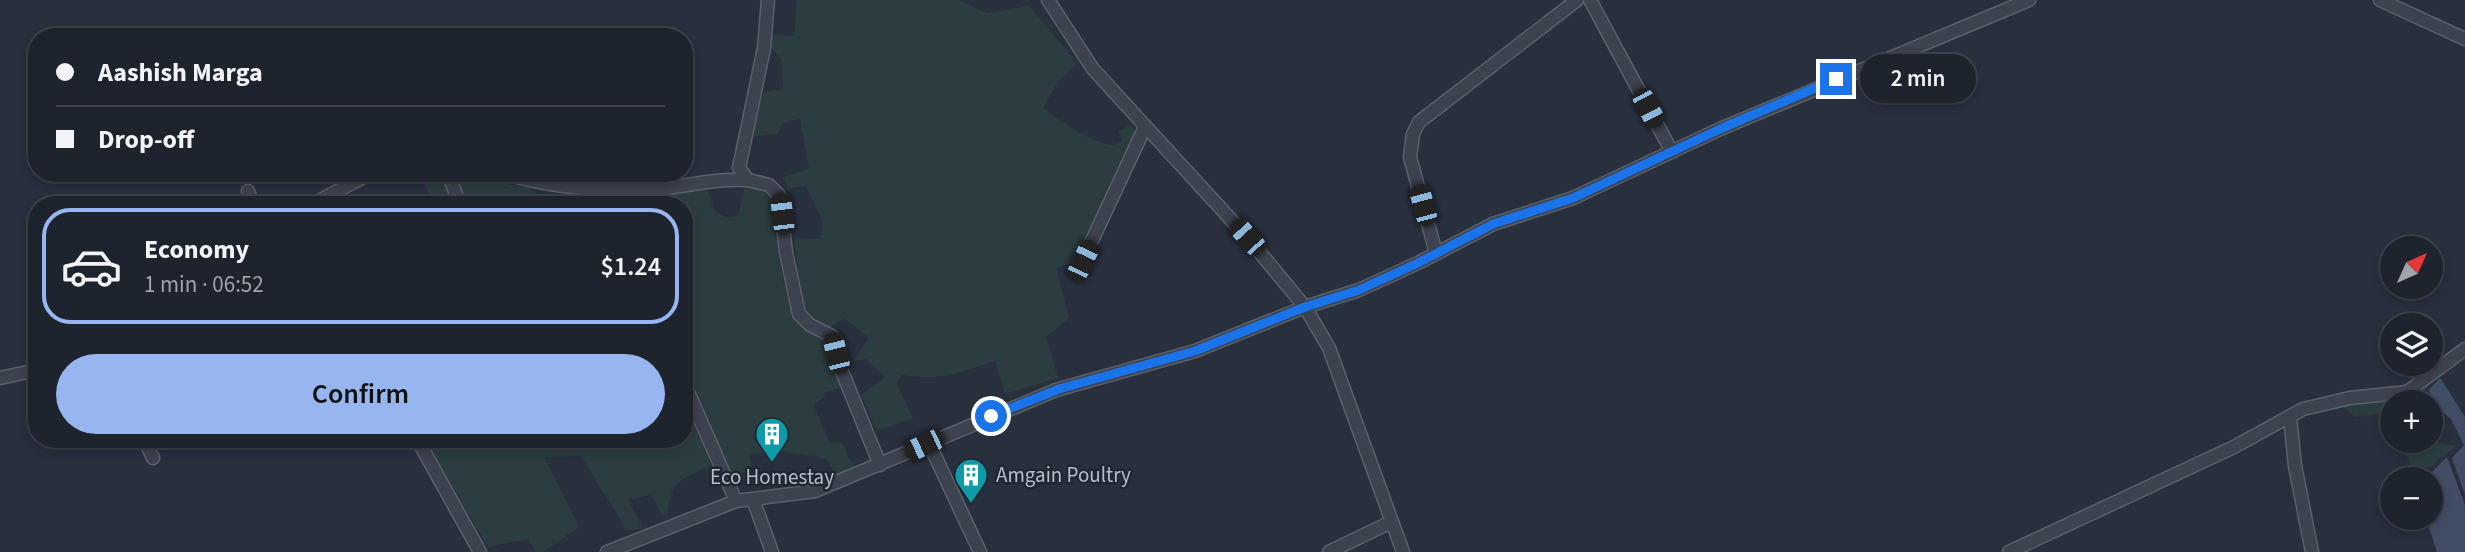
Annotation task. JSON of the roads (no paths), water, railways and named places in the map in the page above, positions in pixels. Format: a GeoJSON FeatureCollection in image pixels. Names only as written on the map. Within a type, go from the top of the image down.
{"type":"FeatureCollection","features":[{"type":"Feature","properties":{"kind":"street"},"geometry":{"type":"LineString","coordinates":[[748,180],[739,168],[764,48],[768,0]]}},
{"type":"Feature","properties":{"kind":"street"},"geometry":{"type":"LineString","coordinates":[[1048,0],[1093,69],[1247,237],[1305,307],[1329,348],[1403,552]]}},
{"type":"Feature","properties":{"kind":"street"},"geometry":{"type":"LineString","coordinates":[[1436,253],[1410,157],[1413,134],[1419,122],[1577,0]]}},
{"type":"Feature","properties":{"kind":"street"},"geometry":{"type":"LineString","coordinates":[[1590,0],[1672,152]]}},
{"type":"Feature","properties":{"kind":"street"},"geometry":{"type":"LineString","coordinates":[[607,552],[736,501],[815,491],[1056,390],[1195,351],[1305,307],[1359,290],[1493,224],[1573,198],[1720,129],[2029,0]]}},
{"type":"Feature","properties":{"kind":"street"},"geometry":{"type":"LineString","coordinates":[[2380,0],[2465,39]]}},
{"type":"Feature","properties":{"kind":"street"},"geometry":{"type":"LineString","coordinates":[[1083,260],[1145,127]]}},
{"type":"Feature","properties":{"kind":"street"},"geometry":{"type":"LineString","coordinates":[[537,182],[618,189],[657,188],[727,179],[769,185],[779,195],[786,252],[799,314],[810,325],[832,336],[841,369],[880,465]]}},
{"type":"Feature","properties":{"kind":"street"},"geometry":{"type":"LineString","coordinates":[[328,196],[354,182]]}},
{"type":"Feature","properties":{"kind":"street"},"geometry":{"type":"LineString","coordinates":[[618,189],[620,196]]}},
{"type":"Feature","properties":{"kind":"street"},"geometry":{"type":"LineString","coordinates":[[248,191],[250,196]]}},
{"type":"Feature","properties":{"kind":"street"},"geometry":{"type":"LineString","coordinates":[[2009,552],[2234,447],[2304,409],[2350,398],[2407,392],[2465,349]]}},
{"type":"Feature","properties":{"kind":"street"},"geometry":{"type":"LineString","coordinates":[[0,378],[28,372]]}},
{"type":"Feature","properties":{"kind":"street"},"geometry":{"type":"LineString","coordinates":[[693,403],[736,501]]}},
{"type":"Feature","properties":{"kind":"street"},"geometry":{"type":"LineString","coordinates":[[2290,418],[2295,466],[2312,552]]}},
{"type":"Feature","properties":{"kind":"street"},"geometry":{"type":"LineString","coordinates":[[929,443],[980,552]]}},
{"type":"Feature","properties":{"kind":"street"},"geometry":{"type":"LineString","coordinates":[[148,448],[153,458]]}},
{"type":"Feature","properties":{"kind":"street"},"geometry":{"type":"LineString","coordinates":[[422,448],[480,552]]}},
{"type":"Feature","properties":{"kind":"street"},"geometry":{"type":"LineString","coordinates":[[754,499],[772,552]]}},
{"type":"Feature","properties":{"kind":"street"},"geometry":{"type":"LineString","coordinates":[[1329,552],[1391,522]]}},
{"type":"Feature","properties":{"kind":"water"},"geometry":{"type":"Polygon","coordinates":[[[2441,379],[2465,417],[2465,495],[2452,458],[2464,445],[2451,419],[2443,412],[2443,390],[2429,390],[2441,379]]]}},
{"type":"Feature","properties":{"kind":"water"},"geometry":{"type":"Polygon","coordinates":[[[2447,457],[2465,505],[2465,552],[2437,552],[2430,530],[2443,530],[2443,467],[2437,467],[2447,457]]]}},
{"type":"Feature","properties":{"kind":"place","name":"Eco Homestay"},"geometry":{"type":"Point","coordinates":[772,464]}},
{"type":"Feature","properties":{"kind":"place","name":"Amgain Poultry"},"geometry":{"type":"Point","coordinates":[971,505]}}]}
